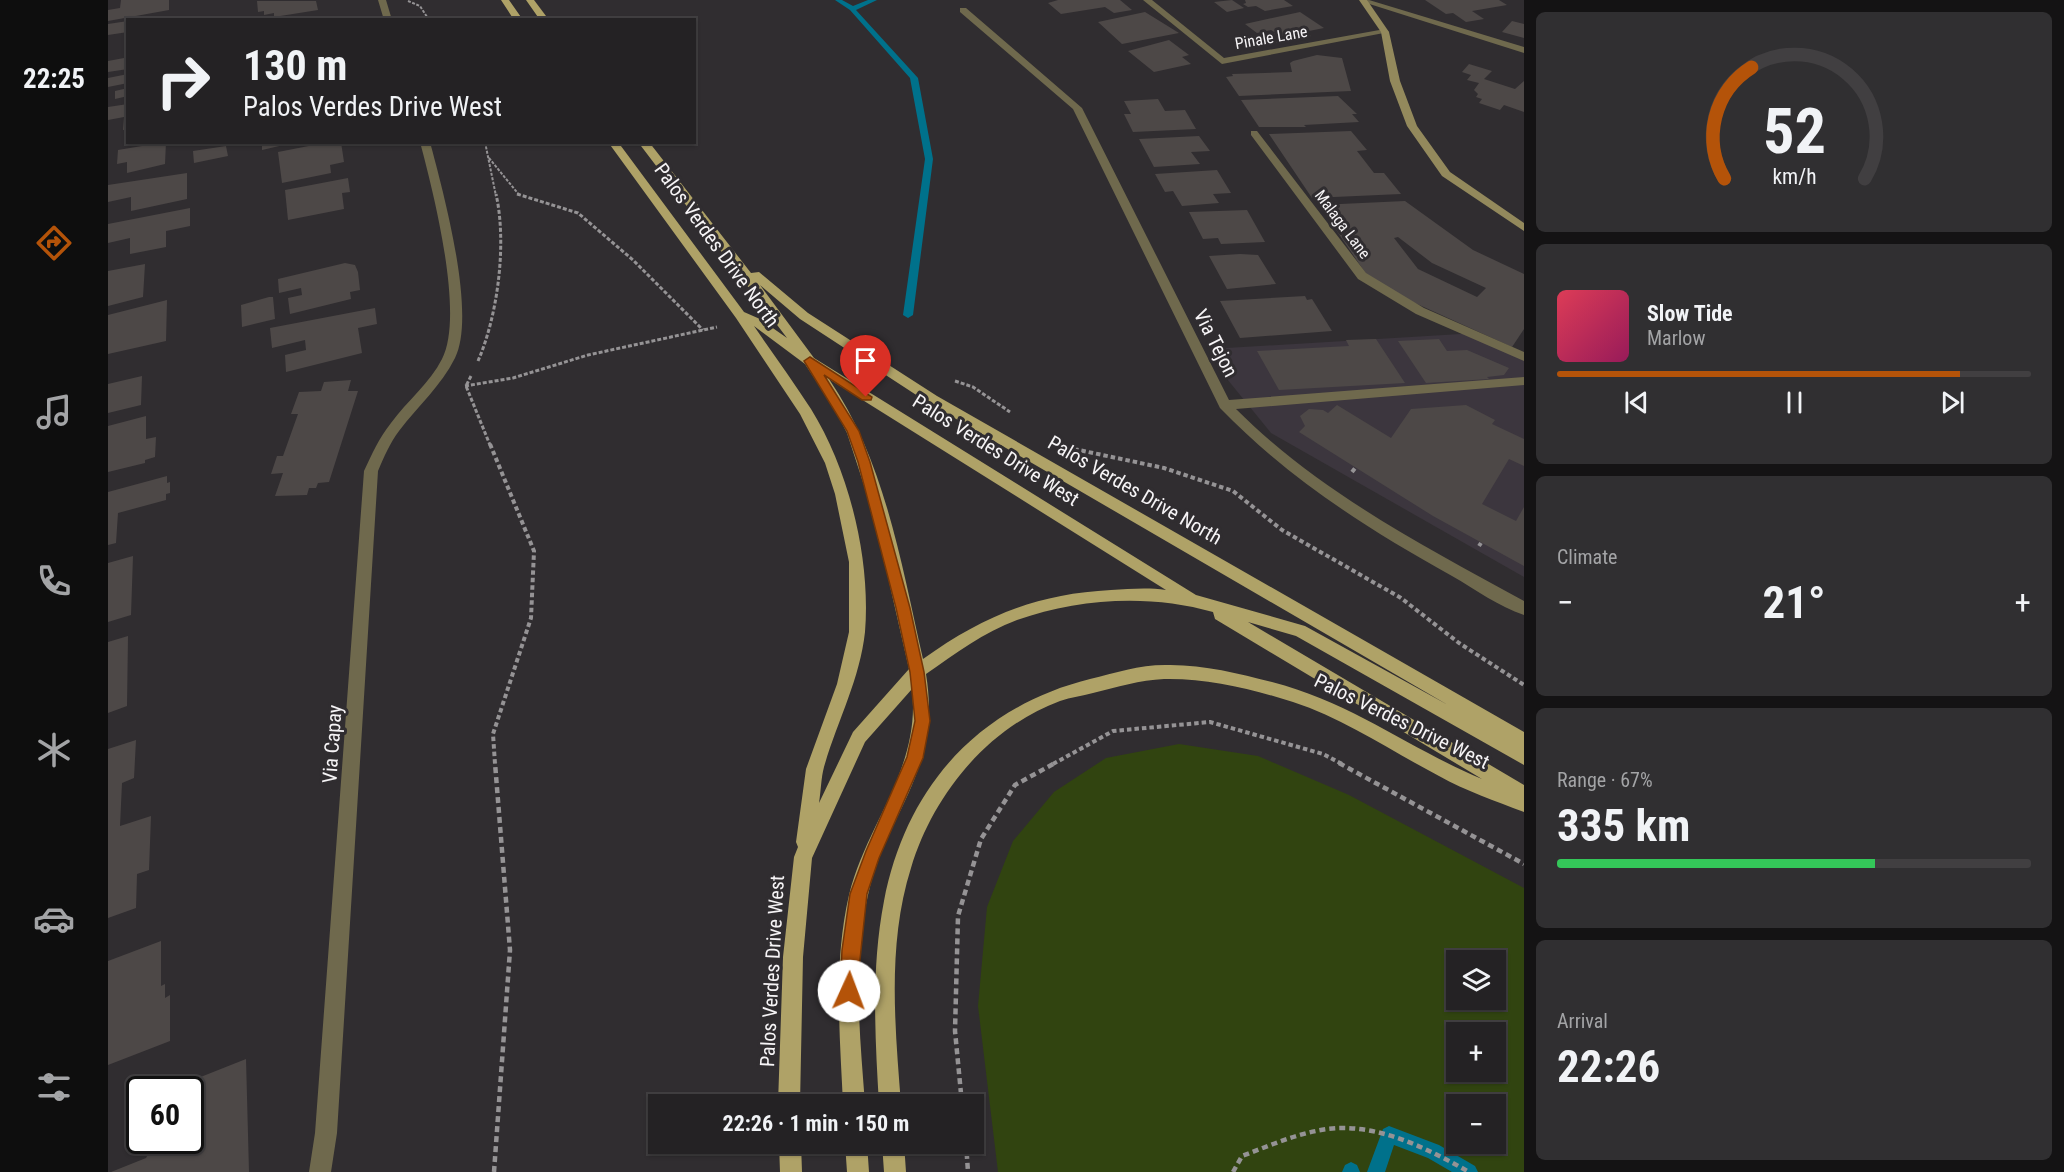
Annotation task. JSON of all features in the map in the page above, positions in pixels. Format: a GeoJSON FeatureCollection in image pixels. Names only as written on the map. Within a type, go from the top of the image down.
{"type":"FeatureCollection","features":[{"type":"Feature","properties":{"kind":"main road"},"geometry":{"type":"LineString","coordinates":[[504,0],[518,18]]}},
{"type":"Feature","properties":{"kind":"main road"},"geometry":{"type":"LineString","coordinates":[[530,0],[544,18]]}},
{"type":"Feature","properties":{"kind":"main road","name":"Palos Verdes Drive North"},"geometry":{"type":"LineString","coordinates":[[614,144],[740,315],[806,412],[832,463],[851,528],[856,562],[857,632],[845,684],[815,769],[803,857]]}},
{"type":"Feature","properties":{"kind":"main road","name":"Palos Verdes Drive North"},"geometry":{"type":"LineString","coordinates":[[645,144],[736,260],[810,361],[853,431],[889,547],[917,672],[922,721],[915,758],[868,866],[859,894],[851,950],[849,1011],[853,1094]]}},
{"type":"Feature","properties":{"kind":"main road","name":"Palos Verdes Drive North"},"geometry":{"type":"LineString","coordinates":[[736,260],[804,316],[932,399],[1524,741]]}},
{"type":"Feature","properties":{"kind":"main road","name":"Palos Verdes Drive West"},"geometry":{"type":"LineString","coordinates":[[740,315],[756,322],[810,361],[1127,561],[1524,795]]}},
{"type":"Feature","properties":{"kind":"main road","name":"Palos Verdes Drive West"},"geometry":{"type":"LineString","coordinates":[[789,1094],[793,957],[803,857],[859,737],[917,672],[965,638],[1014,614],[1079,598],[1149,594],[1199,602],[1300,631],[1524,757]]}},
{"type":"Feature","properties":{"kind":"main road","name":"Palos Verdes Drive West"},"geometry":{"type":"LineString","coordinates":[[889,1094],[883,988],[889,927],[900,871],[918,824],[941,785],[977,745],[1013,717],[1053,696],[1120,678],[1163,672],[1207,675],[1308,700],[1376,732],[1465,781],[1524,803]]}},
{"type":"Feature","properties":{"kind":"main road"},"geometry":{"type":"LineString","coordinates":[[790,1154],[791,1172]]}},
{"type":"Feature","properties":{"kind":"main road"},"geometry":{"type":"LineString","coordinates":[[857,1154],[858,1172]]}},
{"type":"Feature","properties":{"kind":"main road"},"geometry":{"type":"LineString","coordinates":[[894,1154],[895,1172]]}},
{"type":"Feature","properties":{"kind":"street"},"geometry":{"type":"LineString","coordinates":[[382,0],[387,18]]}},
{"type":"Feature","properties":{"kind":"street","name":"Pinale Lane"},"geometry":{"type":"LineString","coordinates":[[1147,0],[1222,61],[1385,32]]}},
{"type":"Feature","properties":{"kind":"street"},"geometry":{"type":"LineString","coordinates":[[1363,1],[1385,32],[1395,81],[1412,126],[1446,174],[1524,228]]}},
{"type":"Feature","properties":{"kind":"street"},"geometry":{"type":"LineString","coordinates":[[1363,1],[1524,50]]}},
{"type":"Feature","properties":{"kind":"street","name":"Via Tejon"},"geometry":{"type":"LineString","coordinates":[[963,10],[1077,108],[1225,405],[1254,435],[1354,513],[1524,609]]}},
{"type":"Feature","properties":{"kind":"street","name":"Malaga Lane"},"geometry":{"type":"LineString","coordinates":[[1254,133],[1362,276],[1381,290],[1446,323],[1524,357]]}},
{"type":"Feature","properties":{"kind":"street","name":"Via Capay"},"geometry":{"type":"LineString","coordinates":[[320,1172],[327,1121],[371,471],[387,438],[440,374],[455,344],[454,297],[435,178],[425,144]]}},
{"type":"Feature","properties":{"kind":"street"},"geometry":{"type":"LineString","coordinates":[[1225,405],[1524,381]]}},
{"type":"Feature","properties":{"kind":"path"},"geometry":{"type":"LineString","coordinates":[[406,0],[420,6],[428,18]]}},
{"type":"Feature","properties":{"kind":"path"},"geometry":{"type":"LineString","coordinates":[[485,144],[501,217],[496,292],[488,338],[466,386],[534,551],[531,618],[493,734],[510,950],[494,1172]]}},
{"type":"Feature","properties":{"kind":"path"},"geometry":{"type":"LineString","coordinates":[[486,155],[518,195],[578,213],[633,260],[703,330]]}},
{"type":"Feature","properties":{"kind":"path"},"geometry":{"type":"LineString","coordinates":[[440,374],[466,386],[513,378],[588,355],[725,326]]}},
{"type":"Feature","properties":{"kind":"path"},"geometry":{"type":"LineString","coordinates":[[954,380],[973,387],[1012,413]]}},
{"type":"Feature","properties":{"kind":"path"},"geometry":{"type":"LineString","coordinates":[[1066,445],[1074,449],[1121,457],[1164,468],[1233,491],[1282,530],[1401,598],[1459,643],[1524,685]]}},
{"type":"Feature","properties":{"kind":"path"},"geometry":{"type":"LineString","coordinates":[[1353,472],[1356,467]]}},
{"type":"Feature","properties":{"kind":"path"},"geometry":{"type":"LineString","coordinates":[[961,1094],[955,1031],[958,916],[981,839],[1015,785],[1113,731],[1210,722],[1323,754],[1524,864]]}},
{"type":"Feature","properties":{"kind":"path"},"geometry":{"type":"LineString","coordinates":[[1233,1172],[1242,1156],[1325,1128],[1355,1129],[1389,1135],[1433,1151],[1469,1172]]}},
{"type":"Feature","properties":{"kind":"path"},"geometry":{"type":"LineString","coordinates":[[967,1154],[968,1172]]}},
{"type":"Feature","properties":{"kind":"shaded area"},"geometry":{"type":"Polygon","coordinates":[[[1477,333],[1524,353],[1524,577],[1271,433],[1223,374],[1210,349],[1477,333]]]}},
{"type":"Feature","properties":{"kind":"green space"},"geometry":{"type":"Polygon","coordinates":[[[1179,744],[1258,756],[1349,795],[1524,888],[1524,1172],[998,1172],[978,1006],[987,907],[1013,841],[1054,792],[1106,758],[1179,744]]]}},
{"type":"Feature","properties":{"kind":"building"},"geometry":{"type":"Polygon","coordinates":[[[121,0],[169,0],[169,10],[108,21],[108,10],[120,8],[121,0]]]}},
{"type":"Feature","properties":{"kind":"building"},"geometry":{"type":"Polygon","coordinates":[[[1058,0],[1120,0],[1132,10],[1114,13],[1105,7],[1061,14],[1048,3],[1058,0]]]}},
{"type":"Feature","properties":{"kind":"building"},"geometry":{"type":"Polygon","coordinates":[[[1232,0],[1244,8],[1227,12],[1214,2],[1232,0]]]}},
{"type":"Feature","properties":{"kind":"building"},"geometry":{"type":"Polygon","coordinates":[[[1245,0],[1284,0],[1293,6],[1265,11],[1256,6],[1248,7],[1243,4],[1246,3],[1245,0]]]}},
{"type":"Feature","properties":{"kind":"building"},"geometry":{"type":"Polygon","coordinates":[[[1425,0],[1499,0],[1507,5],[1472,11],[1484,19],[1466,22],[1453,13],[1446,14],[1425,0]]]}},
{"type":"Feature","properties":{"kind":"building"},"geometry":{"type":"Polygon","coordinates":[[[257,1],[316,1],[318,10],[274,17],[274,13],[264,15],[264,11],[258,12],[257,1]]]}},
{"type":"Feature","properties":{"kind":"building"},"geometry":{"type":"Polygon","coordinates":[[[1145,12],[1179,33],[1122,44],[1098,22],[1145,12]]]}},
{"type":"Feature","properties":{"kind":"building"},"geometry":{"type":"Polygon","coordinates":[[[1300,12],[1324,28],[1304,32],[1311,36],[1278,44],[1266,36],[1276,33],[1271,30],[1257,33],[1245,24],[1300,12]]]}},
{"type":"Feature","properties":{"kind":"building"},"geometry":{"type":"Polygon","coordinates":[[[126,21],[126,32],[108,35],[108,24],[126,21]]]}},
{"type":"Feature","properties":{"kind":"building"},"geometry":{"type":"Polygon","coordinates":[[[1512,21],[1524,24],[1524,38],[1502,32],[1512,21]]]}},
{"type":"Feature","properties":{"kind":"building"},"geometry":{"type":"Polygon","coordinates":[[[1169,40],[1189,55],[1182,57],[1191,64],[1154,72],[1128,51],[1169,40]]]}},
{"type":"Feature","properties":{"kind":"building"},"geometry":{"type":"Polygon","coordinates":[[[126,49],[126,69],[108,72],[108,61],[124,58],[126,49]]]}},
{"type":"Feature","properties":{"kind":"building"},"geometry":{"type":"Polygon","coordinates":[[[1317,55],[1342,58],[1351,91],[1239,96],[1226,77],[1233,76],[1232,74],[1292,72],[1290,63],[1317,55]]]}},
{"type":"Feature","properties":{"kind":"building"},"geometry":{"type":"Polygon","coordinates":[[[1469,64],[1492,71],[1484,79],[1515,89],[1524,81],[1524,112],[1504,105],[1500,110],[1479,103],[1482,99],[1476,97],[1478,94],[1474,90],[1479,83],[1467,80],[1471,75],[1462,72],[1469,64]]]}},
{"type":"Feature","properties":{"kind":"building"},"geometry":{"type":"Polygon","coordinates":[[[126,74],[126,83],[108,87],[108,78],[126,74]]]}},
{"type":"Feature","properties":{"kind":"building"},"geometry":{"type":"Polygon","coordinates":[[[126,88],[126,96],[115,99],[115,91],[126,88]]]}},
{"type":"Feature","properties":{"kind":"building"},"geometry":{"type":"Polygon","coordinates":[[[1338,96],[1357,114],[1352,114],[1359,122],[1304,125],[1306,127],[1259,127],[1241,100],[1338,96]]]}},
{"type":"Feature","properties":{"kind":"building"},"geometry":{"type":"Polygon","coordinates":[[[1158,99],[1165,111],[1185,110],[1196,129],[1133,132],[1124,114],[1131,114],[1124,101],[1158,99]]]}},
{"type":"Feature","properties":{"kind":"building"},"geometry":{"type":"Polygon","coordinates":[[[126,104],[126,129],[123,130],[124,117],[108,120],[108,107],[126,104]]]}},
{"type":"Feature","properties":{"kind":"building"},"geometry":{"type":"Polygon","coordinates":[[[1351,131],[1367,150],[1357,151],[1374,173],[1384,173],[1401,194],[1312,198],[1269,134],[1351,131]]]}},
{"type":"Feature","properties":{"kind":"building"},"geometry":{"type":"Polygon","coordinates":[[[1199,136],[1210,151],[1191,152],[1200,164],[1154,167],[1139,139],[1199,136]]]}},
{"type":"Feature","properties":{"kind":"building"},"geometry":{"type":"Polygon","coordinates":[[[166,144],[165,164],[127,173],[127,162],[117,164],[118,150],[166,144]]]}},
{"type":"Feature","properties":{"kind":"building"},"geometry":{"type":"Polygon","coordinates":[[[262,144],[288,144],[262,150],[262,144]]]}},
{"type":"Feature","properties":{"kind":"building"},"geometry":{"type":"Polygon","coordinates":[[[319,144],[341,144],[344,162],[330,165],[331,173],[282,183],[278,152],[319,144]]]}},
{"type":"Feature","properties":{"kind":"building"},"geometry":{"type":"Polygon","coordinates":[[[226,146],[228,156],[194,163],[193,151],[226,146]]]}},
{"type":"Feature","properties":{"kind":"building"},"geometry":{"type":"Polygon","coordinates":[[[1217,170],[1231,193],[1213,194],[1219,203],[1182,206],[1173,191],[1165,192],[1155,174],[1217,170]]]}},
{"type":"Feature","properties":{"kind":"building"},"geometry":{"type":"Polygon","coordinates":[[[187,173],[187,199],[131,211],[131,197],[108,202],[108,185],[187,173]]]}},
{"type":"Feature","properties":{"kind":"building"},"geometry":{"type":"Polygon","coordinates":[[[348,178],[350,192],[342,193],[344,209],[288,220],[285,190],[348,178]]]}},
{"type":"Feature","properties":{"kind":"building"},"geometry":{"type":"Polygon","coordinates":[[[1405,201],[1473,250],[1524,274],[1524,329],[1512,347],[1373,284],[1319,205],[1405,201]],[[1398,237],[1394,238],[1418,269],[1477,297],[1486,288],[1432,263],[1398,237]]]}},
{"type":"Feature","properties":{"kind":"building"},"geometry":{"type":"Polygon","coordinates":[[[190,208],[190,226],[166,231],[166,247],[130,254],[130,238],[108,243],[108,224],[190,208]]]}},
{"type":"Feature","properties":{"kind":"building"},"geometry":{"type":"Polygon","coordinates":[[[1247,210],[1265,242],[1221,244],[1218,238],[1203,239],[1189,212],[1247,210]]]}},
{"type":"Feature","properties":{"kind":"building"},"geometry":{"type":"Polygon","coordinates":[[[1258,255],[1276,284],[1227,289],[1209,256],[1258,255]]]}},
{"type":"Feature","properties":{"kind":"building"},"geometry":{"type":"Polygon","coordinates":[[[345,263],[355,265],[358,272],[360,290],[350,292],[351,299],[290,314],[288,298],[302,295],[301,288],[279,293],[278,279],[345,263]]]}},
{"type":"Feature","properties":{"kind":"building"},"geometry":{"type":"Polygon","coordinates":[[[145,264],[143,297],[108,306],[108,271],[145,264]]]}},
{"type":"Feature","properties":{"kind":"building"},"geometry":{"type":"Polygon","coordinates":[[[1305,296],[1307,300],[1312,299],[1332,331],[1240,338],[1220,301],[1305,296]]]}},
{"type":"Feature","properties":{"kind":"building"},"geometry":{"type":"Polygon","coordinates":[[[273,297],[275,319],[242,327],[241,305],[273,297]]]}},
{"type":"Feature","properties":{"kind":"building"},"geometry":{"type":"Polygon","coordinates":[[[167,300],[166,341],[108,354],[108,315],[167,300]]]}},
{"type":"Feature","properties":{"kind":"building"},"geometry":{"type":"Polygon","coordinates":[[[375,308],[377,324],[358,328],[362,353],[286,372],[285,355],[306,350],[305,340],[272,348],[270,328],[375,308]]]}},
{"type":"Feature","properties":{"kind":"building"},"geometry":{"type":"Polygon","coordinates":[[[1376,339],[1405,383],[1279,390],[1257,351],[1349,346],[1346,340],[1376,339]]]}},
{"type":"Feature","properties":{"kind":"building"},"geometry":{"type":"Polygon","coordinates":[[[1439,339],[1447,351],[1467,350],[1509,368],[1504,375],[1487,377],[1489,379],[1426,383],[1398,341],[1439,339]]]}},
{"type":"Feature","properties":{"kind":"building"},"geometry":{"type":"Polygon","coordinates":[[[142,376],[141,405],[108,413],[108,384],[142,376]]]}},
{"type":"Feature","properties":{"kind":"building"},"geometry":{"type":"Polygon","coordinates":[[[351,380],[348,391],[358,391],[329,482],[318,483],[316,488],[309,488],[307,495],[275,496],[283,473],[271,474],[277,456],[283,456],[298,414],[291,414],[299,392],[321,391],[324,382],[351,380]]]}},
{"type":"Feature","properties":{"kind":"building"},"geometry":{"type":"Polygon","coordinates":[[[1337,405],[1391,438],[1411,409],[1466,405],[1495,420],[1492,424],[1524,439],[1524,466],[1509,459],[1482,504],[1516,521],[1524,507],[1524,566],[1433,516],[1299,432],[1305,426],[1300,416],[1309,409],[1323,410],[1328,413],[1337,405]]]}},
{"type":"Feature","properties":{"kind":"building"},"geometry":{"type":"Polygon","coordinates":[[[146,416],[146,439],[156,437],[155,457],[145,460],[145,463],[108,472],[108,426],[146,416]]]}},
{"type":"Feature","properties":{"kind":"building"},"geometry":{"type":"Polygon","coordinates":[[[167,476],[167,483],[170,482],[170,493],[166,494],[166,500],[118,513],[116,543],[108,545],[108,492],[167,476]]]}},
{"type":"Feature","properties":{"kind":"building"},"geometry":{"type":"Polygon","coordinates":[[[133,556],[131,615],[108,622],[108,563],[133,556]]]}},
{"type":"Feature","properties":{"kind":"building"},"geometry":{"type":"Polygon","coordinates":[[[128,636],[127,706],[108,713],[108,642],[128,636]]]}},
{"type":"Feature","properties":{"kind":"building"},"geometry":{"type":"Polygon","coordinates":[[[136,740],[134,778],[122,783],[120,826],[151,816],[149,870],[137,874],[136,908],[108,918],[108,749],[136,740]]]}},
{"type":"Feature","properties":{"kind":"building"},"geometry":{"type":"Polygon","coordinates":[[[161,941],[161,986],[165,984],[165,998],[170,995],[170,1041],[108,1065],[108,961],[161,941]]]}},
{"type":"Feature","properties":{"kind":"building"},"geometry":{"type":"Polygon","coordinates":[[[246,1059],[249,1172],[111,1172],[146,1158],[148,1154],[204,1154],[203,1076],[246,1059]]]}},
{"type":"Feature","properties":{"kind":"waterway"},"geometry":{"type":"LineString","coordinates":[[838,0],[852,9]]}},
{"type":"Feature","properties":{"kind":"waterway"},"geometry":{"type":"LineString","coordinates":[[852,9],[874,0]]}},
{"type":"Feature","properties":{"kind":"waterway"},"geometry":{"type":"LineString","coordinates":[[852,9],[914,78],[929,159],[908,315]]}},
{"type":"Feature","properties":{"kind":"waterway"},"geometry":{"type":"LineString","coordinates":[[1376,1172],[1389,1135],[1433,1151],[1469,1172]]}},
{"type":"Feature","properties":{"kind":"route"},"geometry":{"type":"LineString","coordinates":[[849,991],[851,950],[859,894],[871,856],[915,758],[922,721],[917,672],[903,608],[886,537],[864,462],[853,431],[810,361],[866,397]]}}]}
